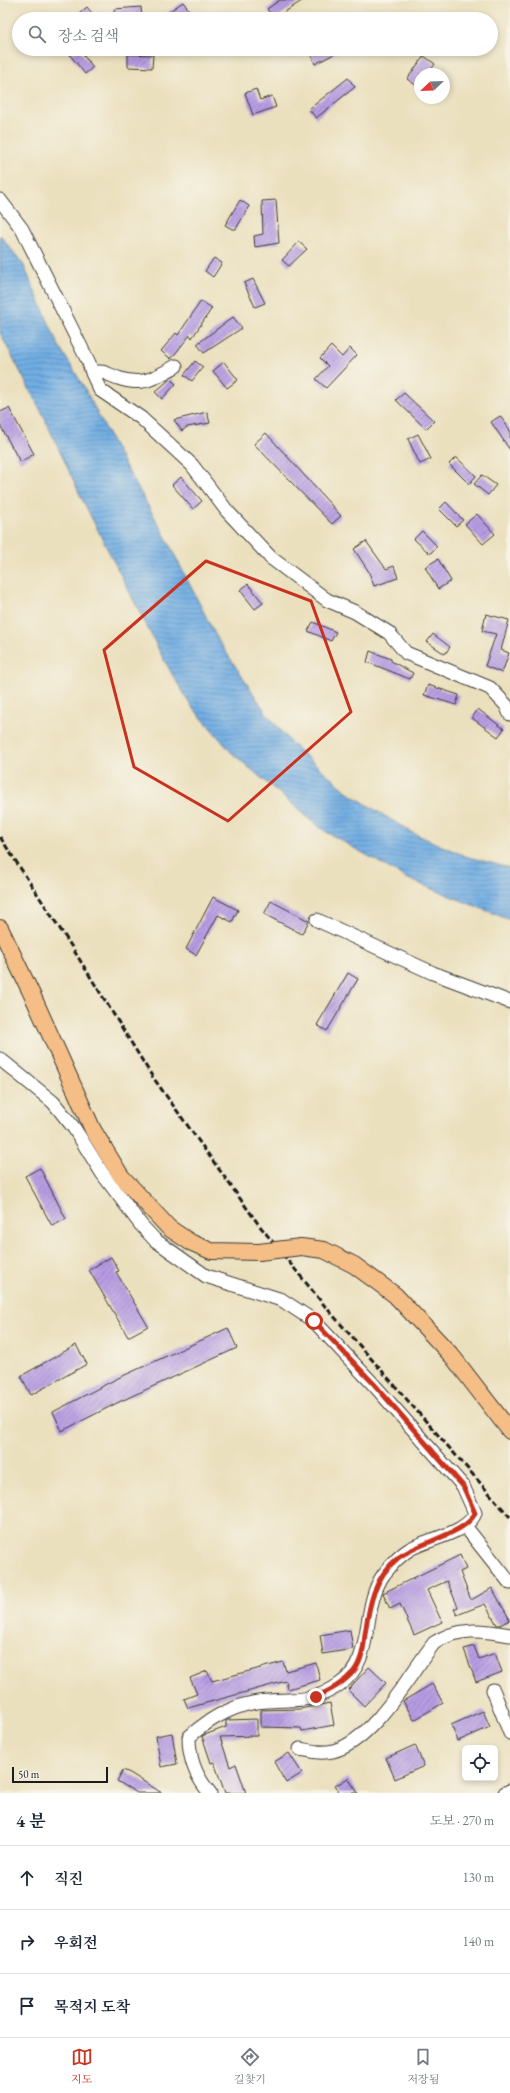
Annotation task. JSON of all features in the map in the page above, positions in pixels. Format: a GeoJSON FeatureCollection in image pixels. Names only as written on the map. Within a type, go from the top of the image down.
{"type":"FeatureCollection","features":[{"type":"Feature","properties":{"kind":"main road"},"geometry":{"type":"LineString","coordinates":[[0,928],[104,1151],[121,1176],[169,1228],[190,1242],[211,1251],[259,1252],[302,1247],[324,1250],[354,1265],[395,1295],[452,1356],[510,1431]]}},
{"type":"Feature","properties":{"kind":"street"},"geometry":{"type":"LineString","coordinates":[[0,200],[22,229],[89,363],[100,390],[141,418],[192,465],[227,512],[271,558],[327,600],[355,612],[389,633],[406,653],[490,688],[506,705],[510,714]]}},
{"type":"Feature","properties":{"kind":"street"},"geometry":{"type":"LineString","coordinates":[[92,373],[102,371],[128,382],[143,382],[176,366]]}},
{"type":"Feature","properties":{"kind":"street"},"geometry":{"type":"LineString","coordinates":[[317,920],[433,973],[510,1002]]}},
{"type":"Feature","properties":{"kind":"street"},"geometry":{"type":"LineString","coordinates":[[0,1059],[53,1102],[74,1128],[102,1173],[141,1225],[155,1240],[206,1276],[282,1300],[314,1321],[374,1384],[463,1486],[475,1513],[472,1519],[465,1526],[410,1549],[396,1559],[384,1574],[372,1597],[361,1658],[354,1670],[342,1683],[316,1697],[303,1701],[268,1700],[231,1710],[201,1726],[189,1736],[192,1764],[198,1778],[210,1793]]}},
{"type":"Feature","properties":{"kind":"street"},"geometry":{"type":"LineString","coordinates":[[155,1240],[169,1228]]}},
{"type":"Feature","properties":{"kind":"street"},"geometry":{"type":"LineString","coordinates":[[465,1526],[510,1583]]}},
{"type":"Feature","properties":{"kind":"street"},"geometry":{"type":"LineString","coordinates":[[300,1749],[318,1753],[334,1751],[364,1732],[386,1709],[434,1643],[444,1636],[472,1630],[510,1635]]}},
{"type":"Feature","properties":{"kind":"street"},"geometry":{"type":"LineString","coordinates":[[493,1690],[510,1733]]}},
{"type":"Feature","properties":{"kind":"street"},"geometry":{"type":"LineString","coordinates":[[505,1793],[510,1791]]}},
{"type":"Feature","properties":{"kind":"highlighted area"},"geometry":{"type":"Polygon","coordinates":[[[206,561],[311,601],[351,712],[228,821],[134,767],[104,650],[206,561]]]}},
{"type":"Feature","properties":{"kind":"water"},"geometry":{"type":"Polygon","coordinates":[[[0,235],[23,264],[59,346],[84,387],[119,455],[162,530],[218,640],[267,714],[292,744],[349,793],[383,815],[415,834],[465,856],[510,868],[510,920],[408,879],[323,830],[232,753],[189,703],[164,660],[83,501],[42,413],[0,333],[0,235]]]}},
{"type":"Feature","properties":{"kind":"building"},"geometry":{"type":"Polygon","coordinates":[[[280,0],[303,0],[285,12],[269,12],[267,9],[280,0]]]}},
{"type":"Feature","properties":{"kind":"building"},"geometry":{"type":"Polygon","coordinates":[[[183,2],[190,12],[168,12],[183,2]]]}},
{"type":"Feature","properties":{"kind":"building"},"geometry":{"type":"Polygon","coordinates":[[[87,7],[91,12],[81,12],[87,7]]]}},
{"type":"Feature","properties":{"kind":"building"},"geometry":{"type":"Polygon","coordinates":[[[141,7],[141,12],[114,12],[114,9],[141,7]]]}},
{"type":"Feature","properties":{"kind":"building"},"geometry":{"type":"Polygon","coordinates":[[[71,56],[84,56],[93,67],[85,74],[71,56]]]}},
{"type":"Feature","properties":{"kind":"building"},"geometry":{"type":"Polygon","coordinates":[[[128,56],[153,56],[152,68],[128,67],[128,56]]]}},
{"type":"Feature","properties":{"kind":"building"},"geometry":{"type":"Polygon","coordinates":[[[312,56],[330,56],[315,64],[312,56]]]}},
{"type":"Feature","properties":{"kind":"building"},"geometry":{"type":"Polygon","coordinates":[[[424,56],[435,64],[432,68],[415,68],[424,56]]]}},
{"type":"Feature","properties":{"kind":"building"},"geometry":{"type":"Polygon","coordinates":[[[414,70],[414,84],[407,79],[414,70]]]}},
{"type":"Feature","properties":{"kind":"building"},"geometry":{"type":"Polygon","coordinates":[[[348,78],[355,87],[316,118],[309,109],[348,78]]]}},
{"type":"Feature","properties":{"kind":"building"},"geometry":{"type":"Polygon","coordinates":[[[256,89],[260,100],[272,96],[276,107],[253,115],[245,93],[256,89]]]}},
{"type":"Feature","properties":{"kind":"building"},"geometry":{"type":"Polygon","coordinates":[[[240,200],[249,206],[236,229],[232,229],[225,225],[240,200]]]}},
{"type":"Feature","properties":{"kind":"building"},"geometry":{"type":"Polygon","coordinates":[[[276,200],[279,243],[255,247],[254,236],[263,234],[262,201],[276,200]]]}},
{"type":"Feature","properties":{"kind":"building"},"geometry":{"type":"Polygon","coordinates":[[[299,242],[307,249],[289,266],[282,260],[299,242]]]}},
{"type":"Feature","properties":{"kind":"building"},"geometry":{"type":"Polygon","coordinates":[[[214,258],[222,263],[213,277],[205,271],[214,258]]]}},
{"type":"Feature","properties":{"kind":"building"},"geometry":{"type":"Polygon","coordinates":[[[253,279],[265,303],[255,307],[244,283],[253,279]]]}},
{"type":"Feature","properties":{"kind":"building"},"geometry":{"type":"Polygon","coordinates":[[[201,301],[212,308],[192,338],[190,335],[171,359],[161,351],[176,333],[178,335],[201,301]]]}},
{"type":"Feature","properties":{"kind":"building"},"geometry":{"type":"Polygon","coordinates":[[[233,317],[242,328],[204,353],[197,344],[233,317]]]}},
{"type":"Feature","properties":{"kind":"building"},"geometry":{"type":"Polygon","coordinates":[[[331,346],[342,357],[350,348],[357,355],[326,388],[316,379],[328,366],[320,358],[331,346]]]}},
{"type":"Feature","properties":{"kind":"building"},"geometry":{"type":"Polygon","coordinates":[[[195,361],[203,367],[192,381],[184,375],[195,361]]]}},
{"type":"Feature","properties":{"kind":"building"},"geometry":{"type":"Polygon","coordinates":[[[224,362],[238,380],[227,388],[213,371],[224,362]]]}},
{"type":"Feature","properties":{"kind":"building"},"geometry":{"type":"Polygon","coordinates":[[[170,379],[176,384],[162,399],[155,392],[170,379]]]}},
{"type":"Feature","properties":{"kind":"building"},"geometry":{"type":"Polygon","coordinates":[[[404,393],[434,421],[426,429],[396,400],[404,393]]]}},
{"type":"Feature","properties":{"kind":"building"},"geometry":{"type":"Polygon","coordinates":[[[9,408],[34,454],[20,462],[0,425],[0,412],[9,408]]]}},
{"type":"Feature","properties":{"kind":"building"},"geometry":{"type":"Polygon","coordinates":[[[207,412],[210,423],[187,427],[182,431],[174,420],[207,412]]]}},
{"type":"Feature","properties":{"kind":"building"},"geometry":{"type":"Polygon","coordinates":[[[500,416],[510,430],[510,450],[491,422],[500,416]]]}},
{"type":"Feature","properties":{"kind":"building"},"geometry":{"type":"Polygon","coordinates":[[[266,433],[341,516],[332,524],[254,444],[266,433]]]}},
{"type":"Feature","properties":{"kind":"building"},"geometry":{"type":"Polygon","coordinates":[[[418,434],[431,459],[420,464],[408,439],[418,434]]]}},
{"type":"Feature","properties":{"kind":"building"},"geometry":{"type":"Polygon","coordinates":[[[456,457],[476,476],[469,484],[449,464],[456,457]]]}},
{"type":"Feature","properties":{"kind":"building"},"geometry":{"type":"Polygon","coordinates":[[[482,475],[496,485],[488,495],[474,484],[482,475]]]}},
{"type":"Feature","properties":{"kind":"building"},"geometry":{"type":"Polygon","coordinates":[[[181,477],[202,501],[193,509],[172,485],[181,477]]]}},
{"type":"Feature","properties":{"kind":"building"},"geometry":{"type":"Polygon","coordinates":[[[446,502],[463,520],[456,526],[439,509],[446,502]]]}},
{"type":"Feature","properties":{"kind":"building"},"geometry":{"type":"Polygon","coordinates":[[[477,514],[495,534],[483,544],[465,524],[477,514]]]}},
{"type":"Feature","properties":{"kind":"building"},"geometry":{"type":"Polygon","coordinates":[[[422,531],[437,546],[430,554],[414,539],[422,531]]]}},
{"type":"Feature","properties":{"kind":"building"},"geometry":{"type":"Polygon","coordinates":[[[366,541],[386,569],[394,566],[398,578],[374,586],[369,572],[354,549],[366,541]]]}},
{"type":"Feature","properties":{"kind":"building"},"geometry":{"type":"Polygon","coordinates":[[[438,559],[451,581],[438,589],[425,567],[438,559]]]}},
{"type":"Feature","properties":{"kind":"building"},"geometry":{"type":"Polygon","coordinates":[[[248,584],[263,603],[255,609],[240,590],[248,584]]]}},
{"type":"Feature","properties":{"kind":"building"},"geometry":{"type":"Polygon","coordinates":[[[486,614],[509,620],[501,650],[509,653],[502,673],[485,666],[496,634],[482,631],[486,614]]]}},
{"type":"Feature","properties":{"kind":"building"},"geometry":{"type":"Polygon","coordinates":[[[313,622],[336,632],[331,641],[308,631],[313,622]]]}},
{"type":"Feature","properties":{"kind":"building"},"geometry":{"type":"Polygon","coordinates":[[[433,634],[450,647],[445,654],[427,642],[433,634]]]}},
{"type":"Feature","properties":{"kind":"building"},"geometry":{"type":"Polygon","coordinates":[[[370,651],[391,659],[391,661],[413,673],[410,679],[367,662],[370,651]]]}},
{"type":"Feature","properties":{"kind":"building"},"geometry":{"type":"Polygon","coordinates":[[[428,685],[459,695],[456,705],[424,695],[428,685]]]}},
{"type":"Feature","properties":{"kind":"building"},"geometry":{"type":"Polygon","coordinates":[[[478,709],[504,729],[498,737],[472,718],[478,709]]]}},
{"type":"Feature","properties":{"kind":"building"},"geometry":{"type":"Polygon","coordinates":[[[213,897],[238,910],[232,922],[218,915],[196,955],[186,949],[213,897]]]}},
{"type":"Feature","properties":{"kind":"building"},"geometry":{"type":"Polygon","coordinates":[[[271,901],[309,921],[302,934],[264,914],[271,901]]]}},
{"type":"Feature","properties":{"kind":"building"},"geometry":{"type":"Polygon","coordinates":[[[348,973],[358,979],[327,1031],[317,1025],[348,973]]]}},
{"type":"Feature","properties":{"kind":"building"},"geometry":{"type":"Polygon","coordinates":[[[40,1168],[66,1219],[52,1226],[25,1176],[40,1168]]]}},
{"type":"Feature","properties":{"kind":"building"},"geometry":{"type":"Polygon","coordinates":[[[111,1257],[119,1271],[116,1272],[148,1326],[128,1337],[89,1270],[111,1257]]]}},
{"type":"Feature","properties":{"kind":"building"},"geometry":{"type":"Polygon","coordinates":[[[228,1328],[237,1348],[119,1402],[62,1431],[53,1412],[114,1380],[228,1328]]]}},
{"type":"Feature","properties":{"kind":"building"},"geometry":{"type":"Polygon","coordinates":[[[76,1345],[87,1364],[31,1395],[21,1376],[76,1345]]]}},
{"type":"Feature","properties":{"kind":"building"},"geometry":{"type":"Polygon","coordinates":[[[460,1555],[466,1569],[460,1572],[471,1600],[492,1588],[510,1620],[497,1625],[485,1604],[457,1615],[454,1609],[458,1607],[447,1581],[427,1590],[442,1622],[414,1635],[400,1604],[390,1609],[383,1593],[460,1555]]]}},
{"type":"Feature","properties":{"kind":"building"},"geometry":{"type":"Polygon","coordinates":[[[350,1630],[353,1649],[323,1654],[320,1635],[350,1630]]]}},
{"type":"Feature","properties":{"kind":"building"},"geometry":{"type":"Polygon","coordinates":[[[474,1646],[479,1659],[495,1653],[502,1672],[476,1682],[464,1649],[474,1646]]]}},
{"type":"Feature","properties":{"kind":"building"},"geometry":{"type":"Polygon","coordinates":[[[283,1662],[286,1671],[316,1663],[320,1680],[288,1689],[286,1681],[188,1708],[184,1699],[197,1694],[190,1678],[207,1671],[212,1681],[283,1662]]]}},
{"type":"Feature","properties":{"kind":"building"},"geometry":{"type":"Polygon","coordinates":[[[369,1667],[386,1683],[364,1706],[348,1690],[369,1667]]]}},
{"type":"Feature","properties":{"kind":"building"},"geometry":{"type":"Polygon","coordinates":[[[432,1684],[443,1703],[414,1720],[403,1701],[432,1684]]]}},
{"type":"Feature","properties":{"kind":"building"},"geometry":{"type":"Polygon","coordinates":[[[330,1703],[334,1725],[302,1731],[301,1728],[261,1727],[261,1710],[300,1709],[330,1703]]]}},
{"type":"Feature","properties":{"kind":"building"},"geometry":{"type":"Polygon","coordinates":[[[483,1711],[490,1727],[458,1741],[451,1725],[483,1711]]]}},
{"type":"Feature","properties":{"kind":"building"},"geometry":{"type":"Polygon","coordinates":[[[257,1719],[257,1736],[220,1737],[230,1767],[236,1764],[246,1793],[225,1793],[214,1762],[211,1763],[202,1736],[226,1727],[226,1721],[228,1720],[257,1719]]]}},
{"type":"Feature","properties":{"kind":"building"},"geometry":{"type":"Polygon","coordinates":[[[172,1733],[177,1764],[161,1767],[156,1736],[172,1733]]]}},
{"type":"Feature","properties":{"kind":"building"},"geometry":{"type":"Polygon","coordinates":[[[415,1745],[424,1766],[395,1779],[386,1758],[415,1745]]]}},
{"type":"Feature","properties":{"kind":"building"},"geometry":{"type":"Polygon","coordinates":[[[289,1753],[302,1773],[286,1783],[274,1762],[289,1753]]]}},
{"type":"Feature","properties":{"kind":"building"},"geometry":{"type":"Polygon","coordinates":[[[123,1770],[162,1793],[137,1793],[117,1781],[123,1770]]]}},
{"type":"Feature","properties":{"kind":"building"},"geometry":{"type":"Polygon","coordinates":[[[348,1778],[358,1793],[340,1793],[335,1786],[348,1778]]]}},
{"type":"Feature","properties":{"kind":"railway"},"geometry":{"type":"LineString","coordinates":[[0,837],[68,941],[152,1076],[259,1225],[324,1305],[510,1517]]}},
{"type":"Feature","properties":{"kind":"route"},"geometry":{"type":"LineString","coordinates":[[314,1321],[374,1384],[463,1486],[475,1513],[472,1519],[465,1526],[410,1549],[396,1559],[384,1574],[372,1597],[361,1658],[354,1670],[342,1683],[316,1697]]}}]}
